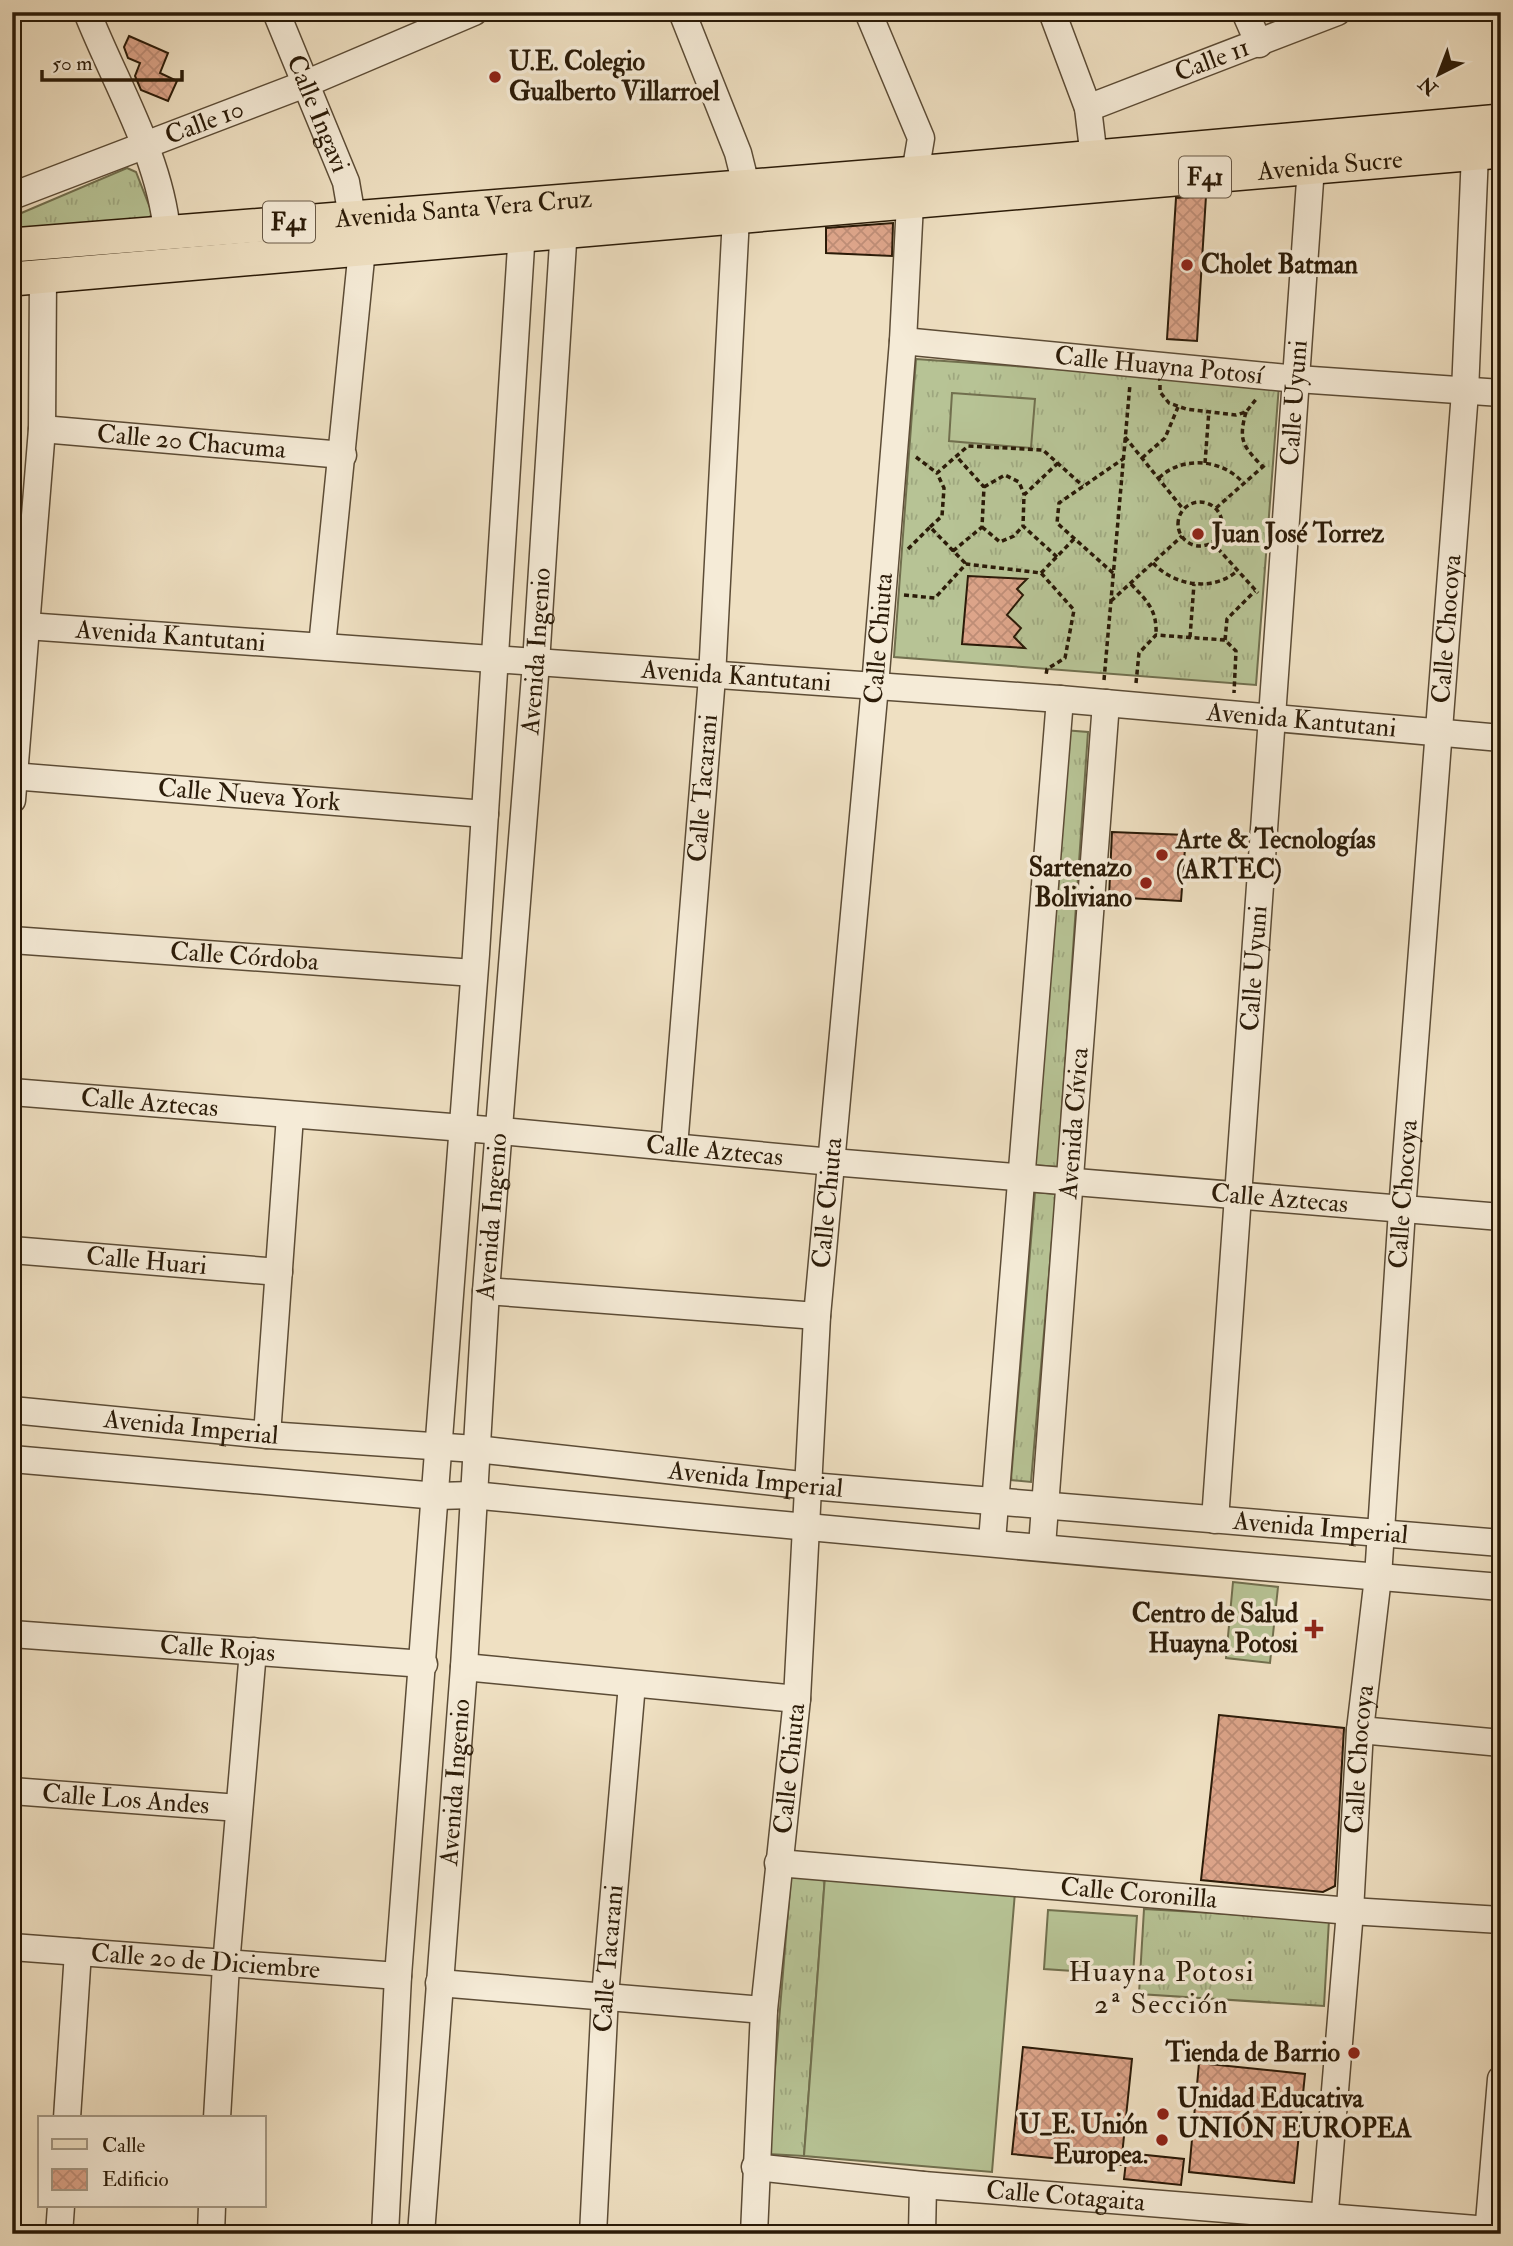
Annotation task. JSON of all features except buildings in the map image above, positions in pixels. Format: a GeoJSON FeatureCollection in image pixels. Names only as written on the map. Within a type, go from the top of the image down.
{"type":"FeatureCollection","features":[{"type":"Feature","properties":{"kind":"main road","name":"Avenida Sucre"},"geometry":{"type":"LineString","coordinates":[[913,188],[1094,158],[1501,121]]}},
{"type":"Feature","properties":{"kind":"main road","name":"Avenida Sucre"},"geometry":{"type":"LineString","coordinates":[[913,188],[1311,167],[1488,152]]}},
{"type":"Feature","properties":{"kind":"main road","name":"Avenida Santa Vera Cruz"},"geometry":{"type":"LineString","coordinates":[[565,216],[746,185],[913,188]]}},
{"type":"Feature","properties":{"kind":"main road","name":"Avenida Santa Vera Cruz"},"geometry":{"type":"LineString","coordinates":[[12,245],[352,217],[736,217],[913,188]]}},
{"type":"Feature","properties":{"kind":"main road","name":"Avenida Santa Vera Cruz"},"geometry":{"type":"LineString","coordinates":[[28,278],[362,249],[523,219]]}},
{"type":"Feature","properties":{"kind":"street"},"geometry":{"type":"LineString","coordinates":[[87,12],[143,144],[160,192],[167,232]]}},
{"type":"Feature","properties":{"kind":"street","name":"Calle Ingavi"},"geometry":{"type":"LineString","coordinates":[[276,12],[346,182],[352,217]]}},
{"type":"Feature","properties":{"kind":"street"},"geometry":{"type":"LineString","coordinates":[[682,12],[738,153],[746,185]]}},
{"type":"Feature","properties":{"kind":"street","name":"Calle Chiuta"},"geometry":{"type":"LineString","coordinates":[[754,2234],[764,2010],[797,1699],[808,1529],[817,1316],[876,686],[913,188],[921,138],[868,12]]}},
{"type":"Feature","properties":{"kind":"street"},"geometry":{"type":"LineString","coordinates":[[1052,12],[1088,108],[1094,158]]}},
{"type":"Feature","properties":{"kind":"street"},"geometry":{"type":"LineString","coordinates":[[1245,12],[1259,44]]}},
{"type":"Feature","properties":{"kind":"street","name":"Calle 11"},"geometry":{"type":"LineString","coordinates":[[1088,108],[1337,12]]}},
{"type":"Feature","properties":{"kind":"street","name":"Calle 10"},"geometry":{"type":"LineString","coordinates":[[12,196],[305,84],[466,14]]}},
{"type":"Feature","properties":{"kind":"street","name":"Calle Chocoya"},"geometry":{"type":"LineString","coordinates":[[1322,2225],[1350,1911],[1360,1730],[1378,1577],[1402,1210],[1465,392],[1488,152]]}},
{"type":"Feature","properties":{"kind":"street","name":"Calle Uyuni"},"geometry":{"type":"LineString","coordinates":[[1215,1520],[1311,167]]}},
{"type":"Feature","properties":{"kind":"street","name":"Avenida Ingenio"},"geometry":{"type":"LineString","coordinates":[[421,2234],[464,1667],[486,1291],[501,1130],[536,663],[565,216]]}},
{"type":"Feature","properties":{"kind":"street","name":"Calle Tacarani"},"geometry":{"type":"LineString","coordinates":[[674,1147],[712,677],[736,217]]}},
{"type":"Feature","properties":{"kind":"street","name":"Avenida Ingenio"},"geometry":{"type":"LineString","coordinates":[[385,2234],[398,1976],[437,1496],[496,661],[523,219]]}},
{"type":"Feature","properties":{"kind":"street"},"geometry":{"type":"LineString","coordinates":[[322,646],[362,249]]}},
{"type":"Feature","properties":{"kind":"street"},"geometry":{"type":"LineString","coordinates":[[13,784],[20,625],[42,429],[28,278]]}},
{"type":"Feature","properties":{"kind":"street","name":"Calle Huayna Potosí"},"geometry":{"type":"LineString","coordinates":[[902,341],[1297,379],[1501,393]]}},
{"type":"Feature","properties":{"kind":"street","name":"Calle 20 Chacuma"},"geometry":{"type":"LineString","coordinates":[[42,429],[343,455]]}},
{"type":"Feature","properties":{"kind":"street","name":"Avenida Kantutani"},"geometry":{"type":"LineString","coordinates":[[20,625],[712,677],[1106,703],[1501,738]]}},
{"type":"Feature","properties":{"kind":"street","name":"Avenida Cívica"},"geometry":{"type":"LineString","coordinates":[[992,1541],[1022,1178],[1052,699]]}},
{"type":"Feature","properties":{"kind":"street","name":"Avenida Cívica"},"geometry":{"type":"LineString","coordinates":[[1042,1546],[1106,703]]}},
{"type":"Feature","properties":{"kind":"street","name":"Calle Nueva York"},"geometry":{"type":"LineString","coordinates":[[13,784],[485,814]]}},
{"type":"Feature","properties":{"kind":"street","name":"Calle Córdoba"},"geometry":{"type":"LineString","coordinates":[[12,940],[474,973]]}},
{"type":"Feature","properties":{"kind":"street","name":"Calle Aztecas"},"geometry":{"type":"LineString","coordinates":[[12,1092],[290,1116],[501,1130],[832,1163],[1069,1180],[1501,1217]]}},
{"type":"Feature","properties":{"kind":"street"},"geometry":{"type":"LineString","coordinates":[[267,1434],[290,1116]]}},
{"type":"Feature","properties":{"kind":"street","name":"Calle Huari"},"geometry":{"type":"LineString","coordinates":[[12,1250],[279,1272]]}},
{"type":"Feature","properties":{"kind":"street"},"geometry":{"type":"LineString","coordinates":[[486,1291],[817,1316]]}},
{"type":"Feature","properties":{"kind":"street","name":"Avenida Imperial"},"geometry":{"type":"LineString","coordinates":[[12,1410],[267,1434],[476,1449],[810,1486],[1501,1543]]}},
{"type":"Feature","properties":{"kind":"street","name":"Avenida Imperial"},"geometry":{"type":"LineString","coordinates":[[12,1459],[437,1496],[472,1495],[808,1529],[992,1541],[1501,1587]]}},
{"type":"Feature","properties":{"kind":"street","name":"Calle Rojas"},"geometry":{"type":"LineString","coordinates":[[12,1634],[424,1664]]}},
{"type":"Feature","properties":{"kind":"street"},"geometry":{"type":"LineString","coordinates":[[217,2116],[226,1965],[253,1651]]}},
{"type":"Feature","properties":{"kind":"street"},"geometry":{"type":"LineString","coordinates":[[464,1667],[797,1699]]}},
{"type":"Feature","properties":{"kind":"street","name":"Calle Tacarani"},"geometry":{"type":"LineString","coordinates":[[593,2234],[605,1996],[632,1684]]}},
{"type":"Feature","properties":{"kind":"street"},"geometry":{"type":"LineString","coordinates":[[1360,1730],[1501,1743]]}},
{"type":"Feature","properties":{"kind":"street","name":"Calle Los Andes"},"geometry":{"type":"LineString","coordinates":[[12,1791],[239,1808]]}},
{"type":"Feature","properties":{"kind":"street","name":"Calle Coronilla"},"geometry":{"type":"LineString","coordinates":[[778,1863],[1350,1911],[1501,1920]]}},
{"type":"Feature","properties":{"kind":"street","name":"Calle 20 de Diciembre"},"geometry":{"type":"LineString","coordinates":[[12,1947],[398,1976]]}},
{"type":"Feature","properties":{"kind":"street"},"geometry":{"type":"LineString","coordinates":[[67,2116],[78,1952]]}},
{"type":"Feature","properties":{"kind":"street"},"geometry":{"type":"LineString","coordinates":[[439,1983],[764,2010]]}},
{"type":"Feature","properties":{"kind":"street"},"geometry":{"type":"LineString","coordinates":[[1493,2231],[1501,2079]]}},
{"type":"Feature","properties":{"kind":"street","name":"Calle Cotagaita"},"geometry":{"type":"LineString","coordinates":[[755,2167],[1322,2225],[1493,2231]]}},
{"type":"Feature","properties":{"kind":"street"},"geometry":{"type":"LineString","coordinates":[[922,2234],[923,2185]]}},
{"type":"Feature","properties":{"kind":"street"},"geometry":{"type":"LineString","coordinates":[[60,2234],[61,2208]]}},
{"type":"Feature","properties":{"kind":"street"},"geometry":{"type":"LineString","coordinates":[[211,2234],[212,2208]]}},
{"type":"Feature","properties":{"kind":"path"},"geometry":{"type":"LineString","coordinates":[[1106,703],[1104,673],[1132,363]]}},
{"type":"Feature","properties":{"kind":"path"},"geometry":{"type":"LineString","coordinates":[[1162,366],[1160,392],[1169,403],[1178,407],[1236,415],[1246,412],[1256,402],[1261,375]]}},
{"type":"Feature","properties":{"kind":"path"},"geometry":{"type":"LineString","coordinates":[[1142,458],[1165,439],[1178,407]]}},
{"type":"Feature","properties":{"kind":"path"},"geometry":{"type":"LineString","coordinates":[[1205,463],[1209,410]]}},
{"type":"Feature","properties":{"kind":"path"},"geometry":{"type":"LineString","coordinates":[[1246,412],[1240,433],[1243,443],[1263,467]]}},
{"type":"Feature","properties":{"kind":"path"},"geometry":{"type":"LineString","coordinates":[[1125,437],[1183,509]]}},
{"type":"Feature","properties":{"kind":"path"},"geometry":{"type":"LineString","coordinates":[[937,473],[968,446],[1043,450],[1083,486]]}},
{"type":"Feature","properties":{"kind":"path"},"geometry":{"type":"LineString","coordinates":[[886,553],[902,555],[942,516],[944,488],[937,473],[909,453],[894,451]]}},
{"type":"Feature","properties":{"kind":"path"},"geometry":{"type":"LineString","coordinates":[[953,551],[982,527],[984,487],[956,456]]}},
{"type":"Feature","properties":{"kind":"path"},"geometry":{"type":"LineString","coordinates":[[1113,573],[1057,523],[1059,503],[1123,458]]}},
{"type":"Feature","properties":{"kind":"path"},"geometry":{"type":"LineString","coordinates":[[1216,508],[1273,458],[1292,459]]}},
{"type":"Feature","properties":{"kind":"path"},"geometry":{"type":"LineString","coordinates":[[1024,495],[1058,463]]}},
{"type":"Feature","properties":{"kind":"path"},"geometry":{"type":"LineString","coordinates":[[1159,478],[1181,465],[1205,463],[1221,466],[1244,484]]}},
{"type":"Feature","properties":{"kind":"path"},"geometry":{"type":"LineString","coordinates":[[982,527],[1000,542],[1014,536],[1023,526],[1024,495],[1019,482],[1005,475],[984,487]]}},
{"type":"Feature","properties":{"kind":"path"},"geometry":{"type":"LineString","coordinates":[[1196,502],[1216,508],[1222,528],[1212,542],[1194,545],[1182,536],[1179,522],[1183,509],[1196,502]]}},
{"type":"Feature","properties":{"kind":"path"},"geometry":{"type":"LineString","coordinates":[[1023,526],[1057,557]]}},
{"type":"Feature","properties":{"kind":"path"},"geometry":{"type":"LineString","coordinates":[[930,527],[966,564],[1041,573],[1074,610],[1065,657],[1047,669],[1052,699]]}},
{"type":"Feature","properties":{"kind":"path"},"geometry":{"type":"LineString","coordinates":[[1111,601],[1182,536]]}},
{"type":"Feature","properties":{"kind":"path"},"geometry":{"type":"LineString","coordinates":[[1041,573],[1074,538]]}},
{"type":"Feature","properties":{"kind":"path"},"geometry":{"type":"LineString","coordinates":[[1212,542],[1263,599],[1281,600]]}},
{"type":"Feature","properties":{"kind":"path"},"geometry":{"type":"LineString","coordinates":[[1153,563],[1174,579],[1194,584],[1214,583],[1237,570]]}},
{"type":"Feature","properties":{"kind":"path"},"geometry":{"type":"LineString","coordinates":[[883,594],[935,598],[966,564]]}},
{"type":"Feature","properties":{"kind":"path"},"geometry":{"type":"LineString","coordinates":[[1130,584],[1153,607],[1157,618],[1156,635],[1139,653],[1132,705]]}},
{"type":"Feature","properties":{"kind":"path"},"geometry":{"type":"LineString","coordinates":[[1190,638],[1194,584]]}},
{"type":"Feature","properties":{"kind":"path"},"geometry":{"type":"LineString","coordinates":[[1226,640],[1227,619],[1255,591]]}},
{"type":"Feature","properties":{"kind":"path"},"geometry":{"type":"LineString","coordinates":[[1156,635],[1226,640],[1236,651],[1233,714]]}},
{"type":"Feature","properties":{"kind":"green space"},"geometry":{"type":"Polygon","coordinates":[[[127,168],[136,172],[152,213],[147,223],[12,231],[12,217],[127,168]]]}},
{"type":"Feature","properties":{"kind":"green space"},"geometry":{"type":"Polygon","coordinates":[[[916,359],[1279,385],[1256,685],[894,657],[916,359]]]}},
{"type":"Feature","properties":{"kind":"green space"},"geometry":{"type":"Polygon","coordinates":[[[952,393],[1035,399],[1031,448],[949,441],[952,393]]]}},
{"type":"Feature","properties":{"kind":"green space"},"geometry":{"type":"Polygon","coordinates":[[[1063,730],[1088,732],[1058,1167],[1033,1165],[1063,730]]]}},
{"type":"Feature","properties":{"kind":"green space"},"geometry":{"type":"Polygon","coordinates":[[[1035,1192],[1056,1194],[1031,1482],[1011,1480],[1035,1192]]]}},
{"type":"Feature","properties":{"kind":"green space"},"geometry":{"type":"Polygon","coordinates":[[[1233,1582],[1278,1587],[1270,1663],[1226,1658],[1233,1582]]]}},
{"type":"Feature","properties":{"kind":"green space"},"geometry":{"type":"Polygon","coordinates":[[[791,1876],[825,1876],[804,2156],[768,2154],[791,1876]]]}},
{"type":"Feature","properties":{"kind":"green space"},"geometry":{"type":"Polygon","coordinates":[[[825,1876],[1015,1892],[992,2172],[804,2156],[825,1876]]]}},
{"type":"Feature","properties":{"kind":"green space"},"geometry":{"type":"Polygon","coordinates":[[[1144,1909],[1329,1920],[1324,2006],[1139,1994],[1144,1909]]]}},
{"type":"Feature","properties":{"kind":"green space"},"geometry":{"type":"Polygon","coordinates":[[[1048,1910],[1137,1916],[1133,1975],[1044,1969],[1048,1910]]]}},
{"type":"Feature","properties":{"kind":"place","name":"U.E. Colegio Gualberto Villarroel"},"geometry":{"type":"Point","coordinates":[495,77]}},
{"type":"Feature","properties":{"kind":"place","name":"Cholet Batman"},"geometry":{"type":"Point","coordinates":[1187,265]}},
{"type":"Feature","properties":{"kind":"place","name":"Juan José Torrez"},"geometry":{"type":"Point","coordinates":[1198,534]}},
{"type":"Feature","properties":{"kind":"place","name":"Arte & Tecnologías (ARTEC)"},"geometry":{"type":"Point","coordinates":[1162,855]}},
{"type":"Feature","properties":{"kind":"place","name":"Sartenazo Boliviano"},"geometry":{"type":"Point","coordinates":[1146,883]}},
{"type":"Feature","properties":{"kind":"place","name":"Centro de Salud Huayna Potosi"},"geometry":{"type":"Point","coordinates":[1314,1629]}},
{"type":"Feature","properties":{"kind":"place","name":"Tienda de Barrio"},"geometry":{"type":"Point","coordinates":[1354,2053]}},
{"type":"Feature","properties":{"kind":"place","name":"Unidad Educativa UNIÓN EUROPEA"},"geometry":{"type":"Point","coordinates":[1163,2114]}},
{"type":"Feature","properties":{"kind":"place","name":"U_E. Unión Europea."},"geometry":{"type":"Point","coordinates":[1162,2140]}},
{"type":"Feature","properties":{"kind":"district","name":"Huayna Potosi 2ª Sección"},"geometry":{"type":"Point","coordinates":[1162,1988]}}]}
